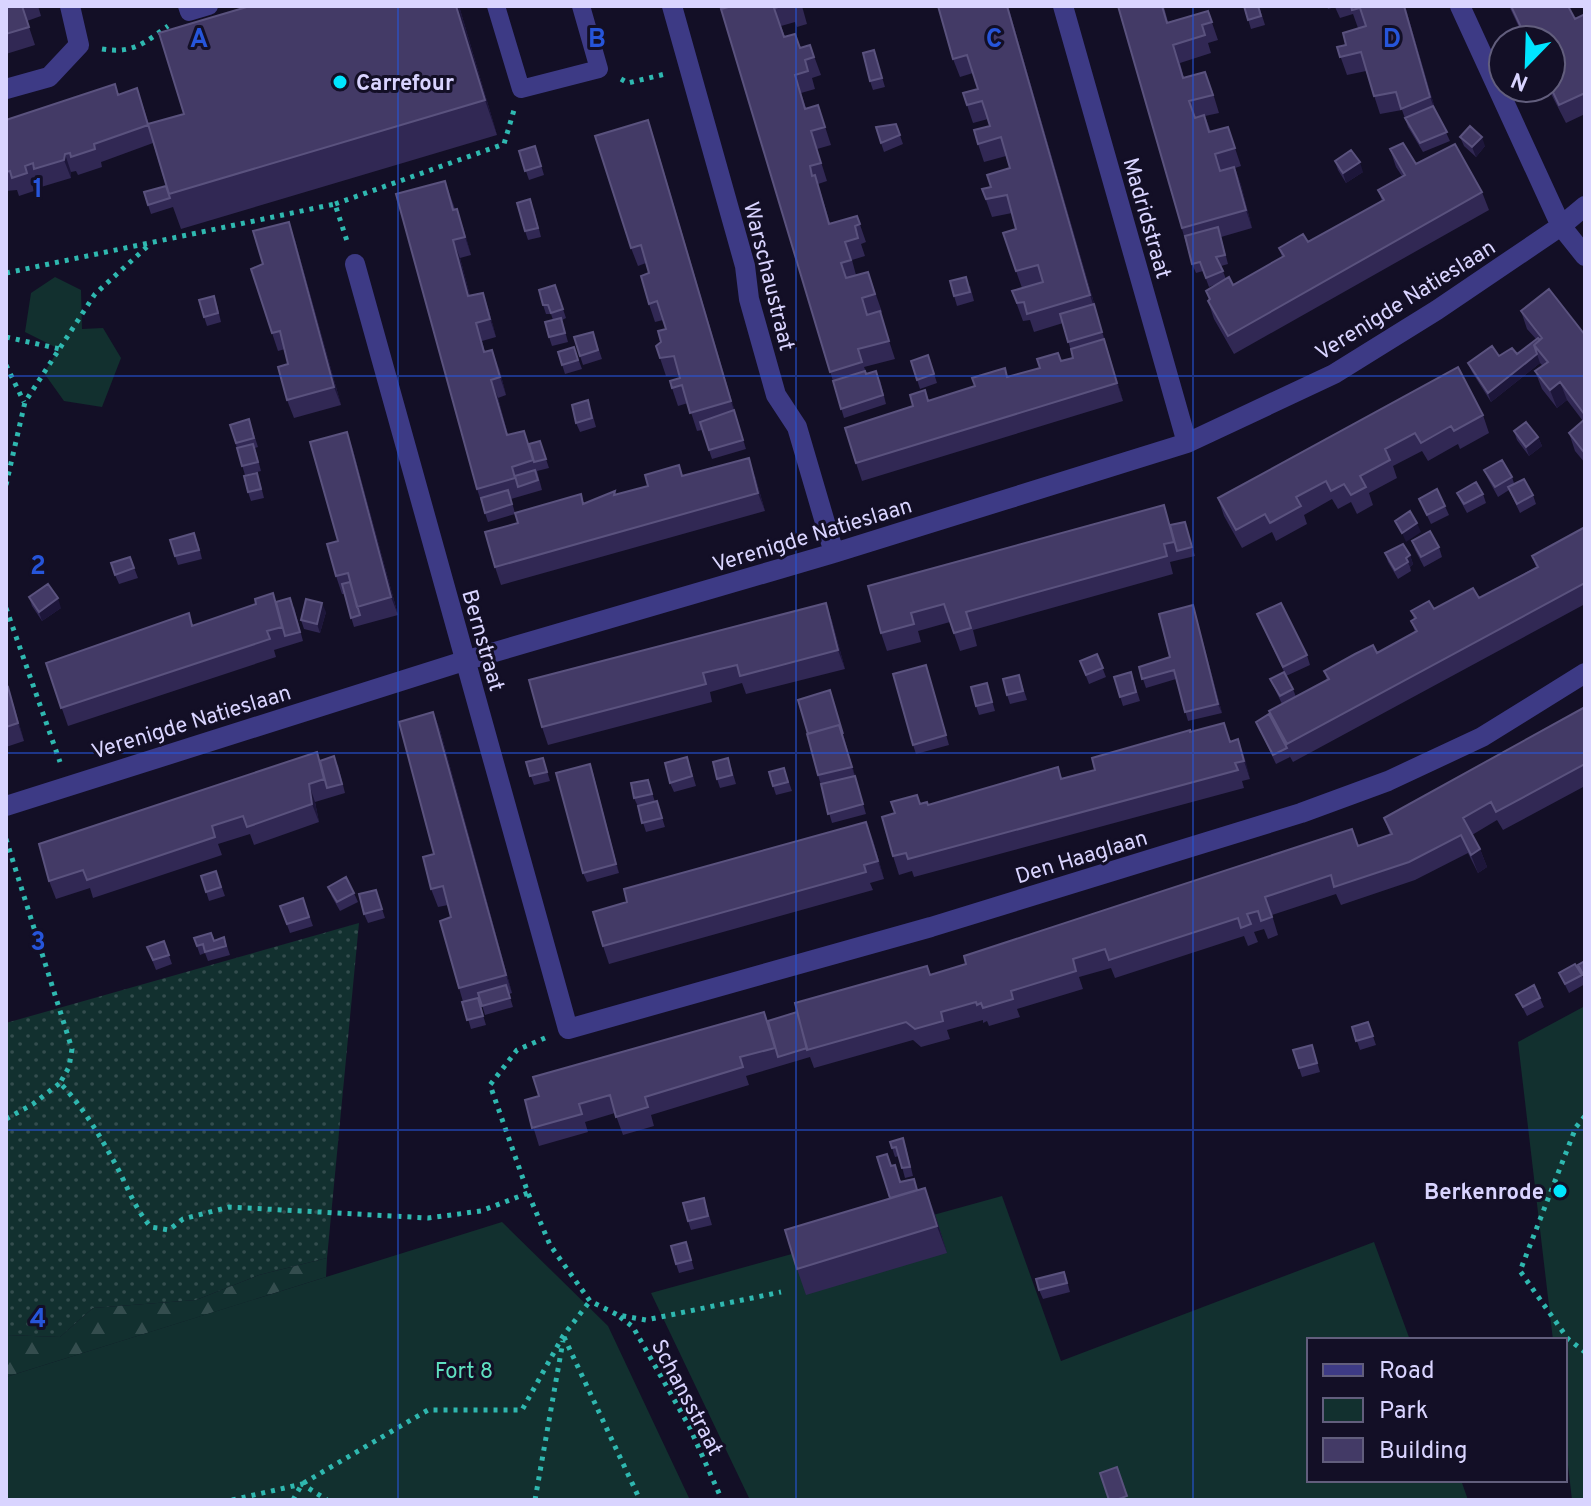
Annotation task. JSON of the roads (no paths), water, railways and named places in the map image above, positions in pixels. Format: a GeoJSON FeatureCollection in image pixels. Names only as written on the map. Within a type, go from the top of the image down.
{"type":"FeatureCollection","features":[{"type":"Feature","properties":{"kind":"street"},"geometry":{"type":"LineString","coordinates":[[6,89],[49,77],[79,45],[70,6]]}},
{"type":"Feature","properties":{"kind":"street","name":"Warschaustraat"},"geometry":{"type":"LineString","coordinates":[[672,6],[745,266],[749,299],[776,395],[797,427],[834,553]]}},
{"type":"Feature","properties":{"kind":"street","name":"Madridstraat"},"geometry":{"type":"LineString","coordinates":[[1063,6],[1187,443]]}},
{"type":"Feature","properties":{"kind":"street"},"geometry":{"type":"LineString","coordinates":[[1460,6],[1561,226],[1585,256]]}},
{"type":"Feature","properties":{"kind":"street","name":"Verenigde Natieslaan"},"geometry":{"type":"LineString","coordinates":[[6,806],[464,661],[834,553],[1187,443],[1334,374],[1437,310],[1561,226],[1585,206]]}},
{"type":"Feature","properties":{"kind":"street","name":"Bernstraat"},"geometry":{"type":"LineString","coordinates":[[355,264],[568,1029]]}},
{"type":"Feature","properties":{"kind":"street","name":"Den Haaglaan"},"geometry":{"type":"LineString","coordinates":[[568,1029],[931,927],[1301,813],[1388,781],[1482,737],[1585,673]]}},
{"type":"Feature","properties":{"kind":"lane"},"geometry":{"type":"LineString","coordinates":[[188,9],[209,6]]}},
{"type":"Feature","properties":{"kind":"lane"},"geometry":{"type":"LineString","coordinates":[[496,6],[521,89],[599,69],[581,6]]}},
{"type":"Feature","properties":{"kind":"place","name":"Carrefour"},"geometry":{"type":"Point","coordinates":[340,82]}},
{"type":"Feature","properties":{"kind":"place","name":"Berkenrode"},"geometry":{"type":"Point","coordinates":[1560,1191]}},
{"type":"Feature","properties":{"kind":"park label","name":"Fort 8"},"geometry":{"type":"Point","coordinates":[464,1370]}}]}
